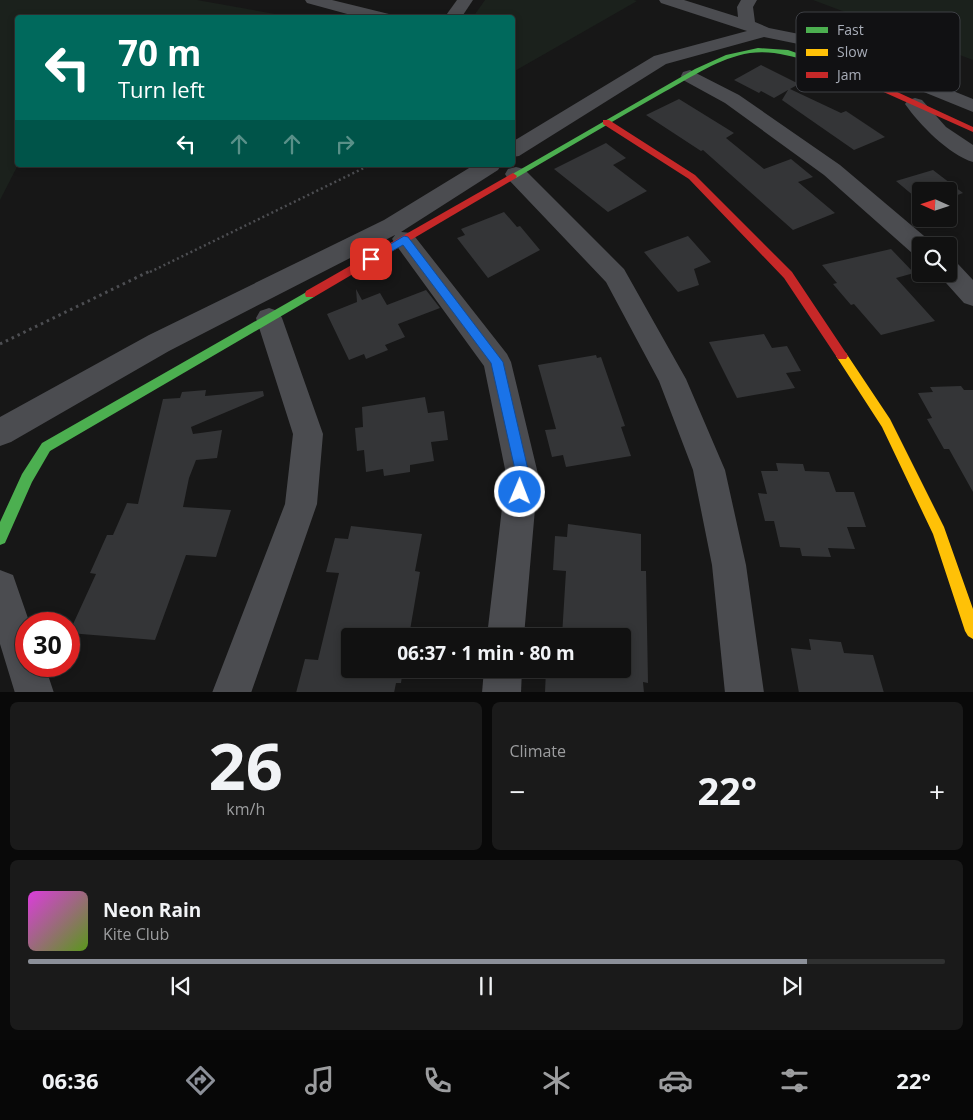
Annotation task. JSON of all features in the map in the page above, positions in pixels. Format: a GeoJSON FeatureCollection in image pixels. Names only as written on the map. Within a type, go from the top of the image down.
{"type":"FeatureCollection","features":[{"type":"Feature","properties":{"kind":"street"},"geometry":{"type":"LineString","coordinates":[[313,0],[371,15]]}},
{"type":"Feature","properties":{"kind":"street"},"geometry":{"type":"LineString","coordinates":[[454,15],[465,0]]}},
{"type":"Feature","properties":{"kind":"street"},"geometry":{"type":"LineString","coordinates":[[667,0],[756,29],[796,39]]}},
{"type":"Feature","properties":{"kind":"street"},"geometry":{"type":"LineString","coordinates":[[749,0],[745,7],[756,29]]}},
{"type":"Feature","properties":{"kind":"street"},"geometry":{"type":"LineString","coordinates":[[515,152],[660,60],[756,29]]}},
{"type":"Feature","properties":{"kind":"street"},"geometry":{"type":"LineString","coordinates":[[515,153],[606,122],[653,95],[731,56],[752,50],[774,50],[796,55]]}},
{"type":"Feature","properties":{"kind":"street"},"geometry":{"type":"LineString","coordinates":[[690,76],[732,99],[832,170],[912,239]]}},
{"type":"Feature","properties":{"kind":"street"},"geometry":{"type":"LineString","coordinates":[[888,92],[973,130]]}},
{"type":"Feature","properties":{"kind":"street"},"geometry":{"type":"LineString","coordinates":[[938,92],[973,106]]}},
{"type":"Feature","properties":{"kind":"street"},"geometry":{"type":"LineString","coordinates":[[915,104],[940,131],[973,155]]}},
{"type":"Feature","properties":{"kind":"street"},"geometry":{"type":"LineString","coordinates":[[606,122],[692,177],[788,275],[886,423],[939,532],[973,631]]}},
{"type":"Feature","properties":{"kind":"street"},"geometry":{"type":"LineString","coordinates":[[515,161],[615,276],[672,378],[709,470],[729,565],[745,692]]}},
{"type":"Feature","properties":{"kind":"street"},"geometry":{"type":"LineString","coordinates":[[0,432],[159,344],[392,226],[490,167]]}},
{"type":"Feature","properties":{"kind":"street"},"geometry":{"type":"LineString","coordinates":[[0,538],[27,478],[46,447],[404,239],[495,167]]}},
{"type":"Feature","properties":{"kind":"street"},"geometry":{"type":"LineString","coordinates":[[404,239],[497,362],[522,474],[507,628]]}},
{"type":"Feature","properties":{"kind":"street"},"geometry":{"type":"LineString","coordinates":[[957,279],[973,296]]}},
{"type":"Feature","properties":{"kind":"street"},"geometry":{"type":"LineString","coordinates":[[231,692],[301,504],[308,434],[269,318]]}},
{"type":"Feature","properties":{"kind":"street"},"geometry":{"type":"LineString","coordinates":[[0,588],[34,692]]}},
{"type":"Feature","properties":{"kind":"street"},"geometry":{"type":"LineString","coordinates":[[501,692],[502,678]]}},
{"type":"Feature","properties":{"kind":"path"},"geometry":{"type":"LineString","coordinates":[[0,344],[366,167]]}},
{"type":"Feature","properties":{"kind":"shaded area"},"geometry":{"type":"Polygon","coordinates":[[[0,0],[197,0],[281,15],[15,15],[15,167],[17,167],[0,200],[0,0]]]}},
{"type":"Feature","properties":{"kind":"shaded area"},"geometry":{"type":"Polygon","coordinates":[[[485,0],[637,1],[515,71],[515,15],[474,15],[485,0]]]}},
{"type":"Feature","properties":{"kind":"shaded area"},"geometry":{"type":"Polygon","coordinates":[[[813,0],[973,0],[973,60],[960,55],[960,12],[845,12],[813,0]]]}},
{"type":"Feature","properties":{"kind":"building"},"geometry":{"type":"Polygon","coordinates":[[[761,65],[796,82],[796,86],[790,89],[841,113],[846,111],[885,137],[854,150],[782,100],[788,90],[774,98],[761,91],[759,93],[734,80],[761,65]]]}},
{"type":"Feature","properties":{"kind":"building"},"geometry":{"type":"Polygon","coordinates":[[[679,99],[734,133],[726,138],[764,169],[791,159],[813,177],[798,182],[835,213],[793,230],[703,150],[701,151],[646,115],[679,99]]]}},
{"type":"Feature","properties":{"kind":"building"},"geometry":{"type":"Polygon","coordinates":[[[606,143],[626,158],[613,165],[647,191],[608,212],[554,169],[606,143]]]}},
{"type":"Feature","properties":{"kind":"building"},"geometry":{"type":"Polygon","coordinates":[[[933,170],[949,182],[912,182],[912,194],[896,181],[933,170]]]}},
{"type":"Feature","properties":{"kind":"building"},"geometry":{"type":"Polygon","coordinates":[[[504,212],[517,227],[520,226],[540,250],[488,278],[457,238],[465,235],[461,229],[504,212]]]}},
{"type":"Feature","properties":{"kind":"building"},"geometry":{"type":"Polygon","coordinates":[[[688,236],[711,262],[694,269],[699,285],[678,292],[644,252],[688,236]]]}},
{"type":"Feature","properties":{"kind":"building"},"geometry":{"type":"Polygon","coordinates":[[[891,249],[912,271],[912,274],[896,278],[935,321],[881,335],[854,304],[851,305],[833,284],[837,283],[822,265],[891,249]]]}},
{"type":"Feature","properties":{"kind":"building"},"geometry":{"type":"Polygon","coordinates":[[[356,289],[362,300],[380,293],[387,305],[426,290],[440,308],[398,324],[405,337],[385,345],[388,350],[366,359],[364,354],[349,360],[327,314],[357,302],[356,289]]]}},
{"type":"Feature","properties":{"kind":"building"},"geometry":{"type":"Polygon","coordinates":[[[764,334],[772,348],[787,346],[801,371],[786,373],[795,388],[737,398],[709,342],[764,334]]]}},
{"type":"Feature","properties":{"kind":"building"},"geometry":{"type":"Polygon","coordinates":[[[596,355],[597,358],[601,357],[625,426],[621,427],[631,456],[566,467],[563,455],[552,457],[545,430],[556,429],[538,365],[596,355]]]}},
{"type":"Feature","properties":{"kind":"building"},"geometry":{"type":"Polygon","coordinates":[[[961,386],[964,390],[973,390],[973,492],[949,449],[944,449],[927,419],[932,418],[918,393],[933,392],[930,387],[961,386]]]}},
{"type":"Feature","properties":{"kind":"building"},"geometry":{"type":"Polygon","coordinates":[[[206,390],[205,396],[263,391],[264,396],[191,427],[193,434],[222,430],[217,458],[196,460],[189,478],[183,507],[231,510],[216,557],[186,555],[155,640],[80,634],[79,612],[96,574],[90,573],[107,535],[113,535],[127,503],[138,504],[163,399],[180,398],[182,392],[206,390]]]}},
{"type":"Feature","properties":{"kind":"building"},"geometry":{"type":"Polygon","coordinates":[[[425,397],[428,413],[444,411],[448,440],[431,442],[434,461],[410,465],[410,472],[384,476],[383,469],[366,472],[364,450],[357,451],[355,428],[363,427],[362,407],[425,397]]]}},
{"type":"Feature","properties":{"kind":"building"},"geometry":{"type":"Polygon","coordinates":[[[776,463],[803,464],[805,471],[829,472],[836,492],[854,492],[866,527],[847,527],[855,549],[828,548],[831,557],[802,556],[800,548],[780,547],[774,521],[765,521],[758,493],[767,494],[761,471],[778,471],[776,463]]]}},
{"type":"Feature","properties":{"kind":"building"},"geometry":{"type":"Polygon","coordinates":[[[568,524],[641,534],[641,571],[646,571],[648,683],[643,682],[644,692],[545,692],[546,678],[631,678],[631,628],[562,628],[566,571],[553,570],[555,536],[567,537],[568,524]]]}},
{"type":"Feature","properties":{"kind":"building"},"geometry":{"type":"Polygon","coordinates":[[[351,526],[422,534],[415,571],[420,572],[410,628],[341,628],[341,678],[402,678],[401,683],[396,683],[394,692],[296,692],[305,659],[318,660],[339,573],[326,572],[335,538],[348,539],[351,526]]]}},
{"type":"Feature","properties":{"kind":"building"},"geometry":{"type":"Polygon","coordinates":[[[809,639],[841,642],[844,653],[873,655],[884,692],[799,692],[791,648],[811,650],[809,639]]]}},
{"type":"Feature","properties":{"kind":"traffic: fast"},"geometry":{"type":"LineString","coordinates":[[513,176],[718,60],[740,53],[766,50],[796,55]]}},
{"type":"Feature","properties":{"kind":"traffic: fast"},"geometry":{"type":"LineString","coordinates":[[0,538],[27,478],[46,447],[310,294]]}},
{"type":"Feature","properties":{"kind":"traffic: slow"},"geometry":{"type":"LineString","coordinates":[[842,356],[886,423],[939,532],[973,631]]}},
{"type":"Feature","properties":{"kind":"traffic: jam"},"geometry":{"type":"LineString","coordinates":[[890,92],[973,130]]}},
{"type":"Feature","properties":{"kind":"traffic: jam"},"geometry":{"type":"LineString","coordinates":[[606,122],[692,177],[788,275],[842,356]]}},
{"type":"Feature","properties":{"kind":"traffic: jam"},"geometry":{"type":"LineString","coordinates":[[310,294],[513,176]]}},
{"type":"Feature","properties":{"kind":"route"},"geometry":{"type":"LineString","coordinates":[[371,259],[404,239],[497,362],[522,474],[520,492]]}}]}
